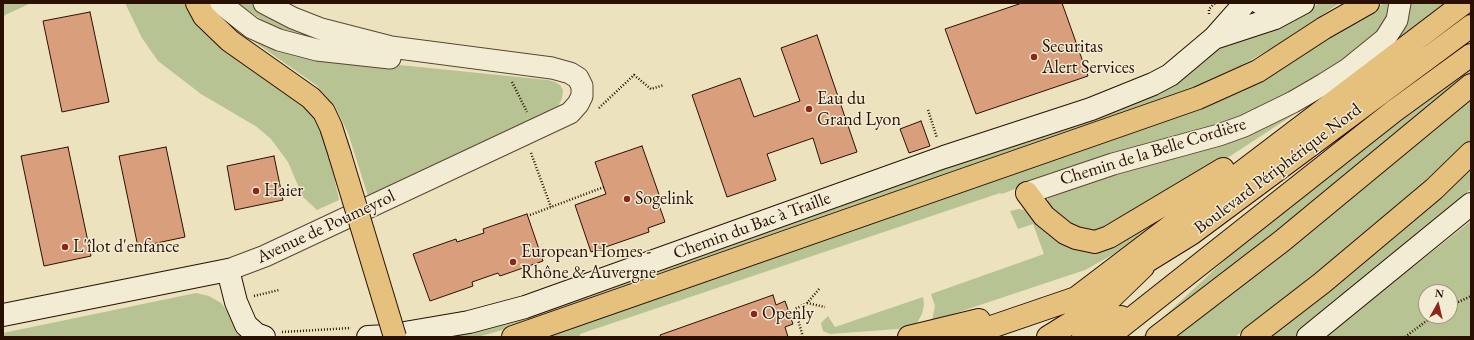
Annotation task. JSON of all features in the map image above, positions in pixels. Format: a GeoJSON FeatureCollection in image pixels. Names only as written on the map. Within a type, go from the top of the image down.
{"type":"FeatureCollection","features":[{"type":"Feature","properties":{"kind":"highway"},"geometry":{"type":"LineString","coordinates":[[197,3],[204,16],[230,41],[311,98],[324,112],[331,127],[340,155],[394,337]]}},
{"type":"Feature","properties":{"kind":"highway"},"geometry":{"type":"LineString","coordinates":[[513,337],[1198,98],[1258,70],[1324,28],[1368,3]]}},
{"type":"Feature","properties":{"kind":"highway"},"geometry":{"type":"LineString","coordinates":[[962,337],[1076,298],[1464,3]]}},
{"type":"Feature","properties":{"kind":"highway","name":"Boulevard Périphérique Nord"},"geometry":{"type":"LineString","coordinates":[[1001,337],[1150,260],[1191,234],[1471,26]]}},
{"type":"Feature","properties":{"kind":"highway","name":"Boulevard Périphérique Nord"},"geometry":{"type":"LineString","coordinates":[[1151,302],[1394,111],[1471,55]]}},
{"type":"Feature","properties":{"kind":"highway"},"geometry":{"type":"LineString","coordinates":[[1157,337],[1282,241],[1471,85]]}},
{"type":"Feature","properties":{"kind":"highway"},"geometry":{"type":"LineString","coordinates":[[1027,193],[1044,216],[1065,233],[1076,238],[1095,242],[1109,237],[1280,134],[1308,121]]}},
{"type":"Feature","properties":{"kind":"highway"},"geometry":{"type":"LineString","coordinates":[[1252,337],[1322,283],[1434,189],[1471,153]]}},
{"type":"Feature","properties":{"kind":"highway"},"geometry":{"type":"LineString","coordinates":[[340,155],[356,249],[379,337]]}},
{"type":"Feature","properties":{"kind":"highway"},"geometry":{"type":"LineString","coordinates":[[1048,337],[1111,298],[1150,260]]}},
{"type":"Feature","properties":{"kind":"highway","name":"Boulevard Périphérique Nord"},"geometry":{"type":"LineString","coordinates":[[909,337],[1076,298]]}},
{"type":"Feature","properties":{"kind":"highway","name":"Boulevard Périphérique Nord"},"geometry":{"type":"LineString","coordinates":[[938,337],[1076,298]]}},
{"type":"Feature","properties":{"kind":"highway","name":"Boulevard Périphérique Nord"},"geometry":{"type":"LineString","coordinates":[[977,337],[1076,298]]}},
{"type":"Feature","properties":{"kind":"highway","name":"Boulevard Périphérique Nord"},"geometry":{"type":"LineString","coordinates":[[991,337],[1076,298]]}},
{"type":"Feature","properties":{"kind":"highway"},"geometry":{"type":"LineString","coordinates":[[1083,337],[1151,302]]}},
{"type":"Feature","properties":{"kind":"highway"},"geometry":{"type":"LineString","coordinates":[[1091,337],[1151,302]]}},
{"type":"Feature","properties":{"kind":"highway"},"geometry":{"type":"LineString","coordinates":[[1096,337],[1151,302]]}},
{"type":"Feature","properties":{"kind":"highway"},"geometry":{"type":"LineString","coordinates":[[1101,337],[1151,302]]}},
{"type":"Feature","properties":{"kind":"highway"},"geometry":{"type":"LineString","coordinates":[[1108,337],[1151,302]]}},
{"type":"Feature","properties":{"kind":"highway"},"geometry":{"type":"LineString","coordinates":[[1113,337],[1151,302]]}},
{"type":"Feature","properties":{"kind":"highway"},"geometry":{"type":"LineString","coordinates":[[1117,337],[1151,302]]}},
{"type":"Feature","properties":{"kind":"main road"},"geometry":{"type":"LineString","coordinates":[[1260,3],[1276,8],[1300,5]]}},
{"type":"Feature","properties":{"kind":"main road"},"geometry":{"type":"LineString","coordinates":[[1236,9],[1275,18],[1300,5]]}},
{"type":"Feature","properties":{"kind":"main road","name":"Chemin du Bac à Traille"},"geometry":{"type":"LineString","coordinates":[[360,332],[387,336],[469,322],[525,307],[944,157],[1053,122],[1130,93],[1170,75],[1212,29],[1236,9]]}},
{"type":"Feature","properties":{"kind":"main road","name":"Chemin du Bac à Traille"},"geometry":{"type":"LineString","coordinates":[[1130,93],[1184,54],[1236,9]]}},
{"type":"Feature","properties":{"kind":"main road"},"geometry":{"type":"LineString","coordinates":[[1308,337],[1471,204]]}},
{"type":"Feature","properties":{"kind":"main road"},"geometry":{"type":"LineString","coordinates":[[228,270],[236,302],[246,325],[256,334],[272,334]]}},
{"type":"Feature","properties":{"kind":"main road","name":"Avenue de Poumeyrol"},"geometry":{"type":"LineString","coordinates":[[3,315],[228,270]]}},
{"type":"Feature","properties":{"kind":"street","name":"Avenue de Poumeyrol"},"geometry":{"type":"LineString","coordinates":[[220,3],[237,17],[264,34],[299,46],[317,50],[419,61],[552,68]]}},
{"type":"Feature","properties":{"kind":"street","name":"Avenue de Poumeyrol"},"geometry":{"type":"LineString","coordinates":[[228,270],[264,256],[570,113],[582,96],[582,86],[578,78],[570,72],[552,68],[391,47],[321,28],[292,18],[264,3]]}},
{"type":"Feature","properties":{"kind":"street","name":"Chemin de la Belle Cordière"},"geometry":{"type":"LineString","coordinates":[[1027,193],[1086,172],[1192,144],[1244,126],[1318,88],[1348,68],[1385,39],[1394,26],[1399,7]]}},
{"type":"Feature","properties":{"kind":"path"},"geometry":{"type":"LineString","coordinates":[[1212,29],[1209,9],[1236,9]]}},
{"type":"Feature","properties":{"kind":"path"},"geometry":{"type":"LineString","coordinates":[[596,110],[634,75],[651,89],[664,85]]}},
{"type":"Feature","properties":{"kind":"path"},"geometry":{"type":"LineString","coordinates":[[518,80],[511,79],[528,112]]}},
{"type":"Feature","properties":{"kind":"path"},"geometry":{"type":"LineString","coordinates":[[928,110],[944,157]]}},
{"type":"Feature","properties":{"kind":"path"},"geometry":{"type":"LineString","coordinates":[[530,149],[551,207]]}},
{"type":"Feature","properties":{"kind":"path"},"geometry":{"type":"LineString","coordinates":[[530,215],[604,187]]}},
{"type":"Feature","properties":{"kind":"path"},"geometry":{"type":"LineString","coordinates":[[803,337],[795,309],[807,303],[820,288]]}},
{"type":"Feature","properties":{"kind":"path"},"geometry":{"type":"LineString","coordinates":[[1458,302],[1471,296]]}},
{"type":"Feature","properties":{"kind":"path"},"geometry":{"type":"LineString","coordinates":[[807,303],[826,307]]}},
{"type":"Feature","properties":{"kind":"path"},"geometry":{"type":"LineString","coordinates":[[1406,337],[1423,324]]}},
{"type":"Feature","properties":{"kind":"path"},"geometry":{"type":"LineString","coordinates":[[272,334],[360,332]]}},
{"type":"Feature","properties":{"kind":"green space"},"geometry":{"type":"Polygon","coordinates":[[[3,3],[31,3],[3,16],[3,3]]]}},
{"type":"Feature","properties":{"kind":"green space"},"geometry":{"type":"Polygon","coordinates":[[[125,3],[187,3],[315,113],[326,139],[339,200],[317,210],[303,197],[288,162],[271,139],[257,127],[201,94],[158,61],[142,38],[125,3]]]}},
{"type":"Feature","properties":{"kind":"green space"},"geometry":{"type":"Polygon","coordinates":[[[237,3],[255,3],[314,37],[280,30],[237,3]]]}},
{"type":"Feature","properties":{"kind":"green space"},"geometry":{"type":"Polygon","coordinates":[[[1319,3],[1340,3],[1275,46],[1220,78],[1054,140],[537,320],[478,337],[452,337],[512,323],[600,293],[1114,108],[1229,38],[1308,11],[1319,3]]]}},
{"type":"Feature","properties":{"kind":"green space"},"geometry":{"type":"Polygon","coordinates":[[[1385,3],[1391,3],[1389,18],[1383,30],[1355,56],[1241,120],[1076,165],[1002,194],[1000,193],[580,334],[580,337],[548,337],[1153,122],[1385,3]]]}},
{"type":"Feature","properties":{"kind":"green space"},"geometry":{"type":"Polygon","coordinates":[[[1408,3],[1446,3],[1370,65],[1218,164],[1114,228],[1078,233],[1048,206],[1048,196],[1339,80],[1408,3]]]}},
{"type":"Feature","properties":{"kind":"green space"},"geometry":{"type":"Polygon","coordinates":[[[239,31],[340,59],[548,80],[560,85],[563,90],[562,98],[558,107],[554,111],[368,196],[348,133],[335,106],[316,85],[239,31]]]}},
{"type":"Feature","properties":{"kind":"green space"},"geometry":{"type":"Polygon","coordinates":[[[1471,68],[1471,78],[1150,337],[1142,337],[1229,256],[1291,203],[1332,170],[1471,68]]]}},
{"type":"Feature","properties":{"kind":"green space"},"geometry":{"type":"Polygon","coordinates":[[[1471,92],[1471,140],[1429,184],[1235,337],[1175,337],[1471,92]]]}},
{"type":"Feature","properties":{"kind":"green space"},"geometry":{"type":"Polygon","coordinates":[[[1471,165],[1471,189],[1295,337],[1271,337],[1398,235],[1471,165]]]}},
{"type":"Feature","properties":{"kind":"green space"},"geometry":{"type":"Polygon","coordinates":[[[1196,197],[1112,255],[1085,270],[932,321],[935,306],[931,294],[1044,254],[1033,224],[1018,229],[1010,211],[1019,209],[1024,210],[1059,242],[1079,249],[1196,197]]]}},
{"type":"Feature","properties":{"kind":"green space"},"geometry":{"type":"Polygon","coordinates":[[[1471,221],[1471,337],[1324,337],[1471,221]]]}},
{"type":"Feature","properties":{"kind":"green space"},"geometry":{"type":"Polygon","coordinates":[[[196,293],[209,296],[221,303],[227,311],[238,334],[242,337],[3,337],[3,333],[196,293]]]}},
{"type":"Feature","properties":{"kind":"green space"},"geometry":{"type":"Polygon","coordinates":[[[923,297],[924,304],[922,314],[917,323],[911,328],[830,334],[823,331],[821,323],[828,316],[835,327],[923,297]]]}},
{"type":"Feature","properties":{"kind":"building","name":"Securitas Alert Services"},"geometry":{"type":"Polygon","coordinates":[[[1022,3],[1062,3],[1088,76],[976,114],[945,29],[1022,3]]]}},
{"type":"Feature","properties":{"kind":"building"},"geometry":{"type":"Polygon","coordinates":[[[90,12],[109,102],[62,112],[43,21],[90,12]]]}},
{"type":"Feature","properties":{"kind":"building","name":"Eau du Grand Lyon"},"geometry":{"type":"Polygon","coordinates":[[[817,35],[857,152],[821,164],[813,138],[767,154],[776,180],[727,197],[692,95],[740,78],[754,117],[800,101],[781,48],[817,35]]]}},
{"type":"Feature","properties":{"kind":"building"},"geometry":{"type":"Polygon","coordinates":[[[921,121],[930,146],[909,153],[900,129],[921,121]]]}},
{"type":"Feature","properties":{"kind":"building","name":"Sogelink"},"geometry":{"type":"Polygon","coordinates":[[[642,146],[662,203],[659,205],[665,222],[648,228],[649,232],[591,252],[575,205],[606,194],[595,162],[642,146]]]}},
{"type":"Feature","properties":{"kind":"building"},"geometry":{"type":"Polygon","coordinates":[[[68,147],[91,256],[44,266],[21,156],[68,147]]]}},
{"type":"Feature","properties":{"kind":"building"},"geometry":{"type":"Polygon","coordinates":[[[166,147],[185,237],[138,247],[119,156],[166,147]]]}},
{"type":"Feature","properties":{"kind":"building","name":"Haier"},"geometry":{"type":"Polygon","coordinates":[[[274,156],[283,200],[235,210],[227,166],[274,156]]]}},
{"type":"Feature","properties":{"kind":"building"},"geometry":{"type":"Polygon","coordinates":[[[527,214],[543,261],[500,276],[498,273],[472,282],[473,286],[430,301],[413,254],[456,239],[457,242],[484,233],[483,229],[527,214]]]}},
{"type":"Feature","properties":{"kind":"building","name":"Openly"},"geometry":{"type":"Polygon","coordinates":[[[773,295],[776,305],[785,301],[793,324],[785,327],[788,337],[661,337],[660,335],[773,295]]]}},
{"type":"Feature","properties":{"kind":"place","name":"Securitas Alert Services"},"geometry":{"type":"Point","coordinates":[1034,57]}},
{"type":"Feature","properties":{"kind":"place","name":"Eau du Grand Lyon"},"geometry":{"type":"Point","coordinates":[809,109]}},
{"type":"Feature","properties":{"kind":"place","name":"Haier"},"geometry":{"type":"Point","coordinates":[256,191]}},
{"type":"Feature","properties":{"kind":"place","name":"Sogelink"},"geometry":{"type":"Point","coordinates":[627,199]}},
{"type":"Feature","properties":{"kind":"place","name":"L'îlot d'enfance"},"geometry":{"type":"Point","coordinates":[65,247]}},
{"type":"Feature","properties":{"kind":"place","name":"European Homes - Rhône & Auvergne"},"geometry":{"type":"Point","coordinates":[513,262]}},
{"type":"Feature","properties":{"kind":"place","name":"Openly"},"geometry":{"type":"Point","coordinates":[754,314]}}]}
